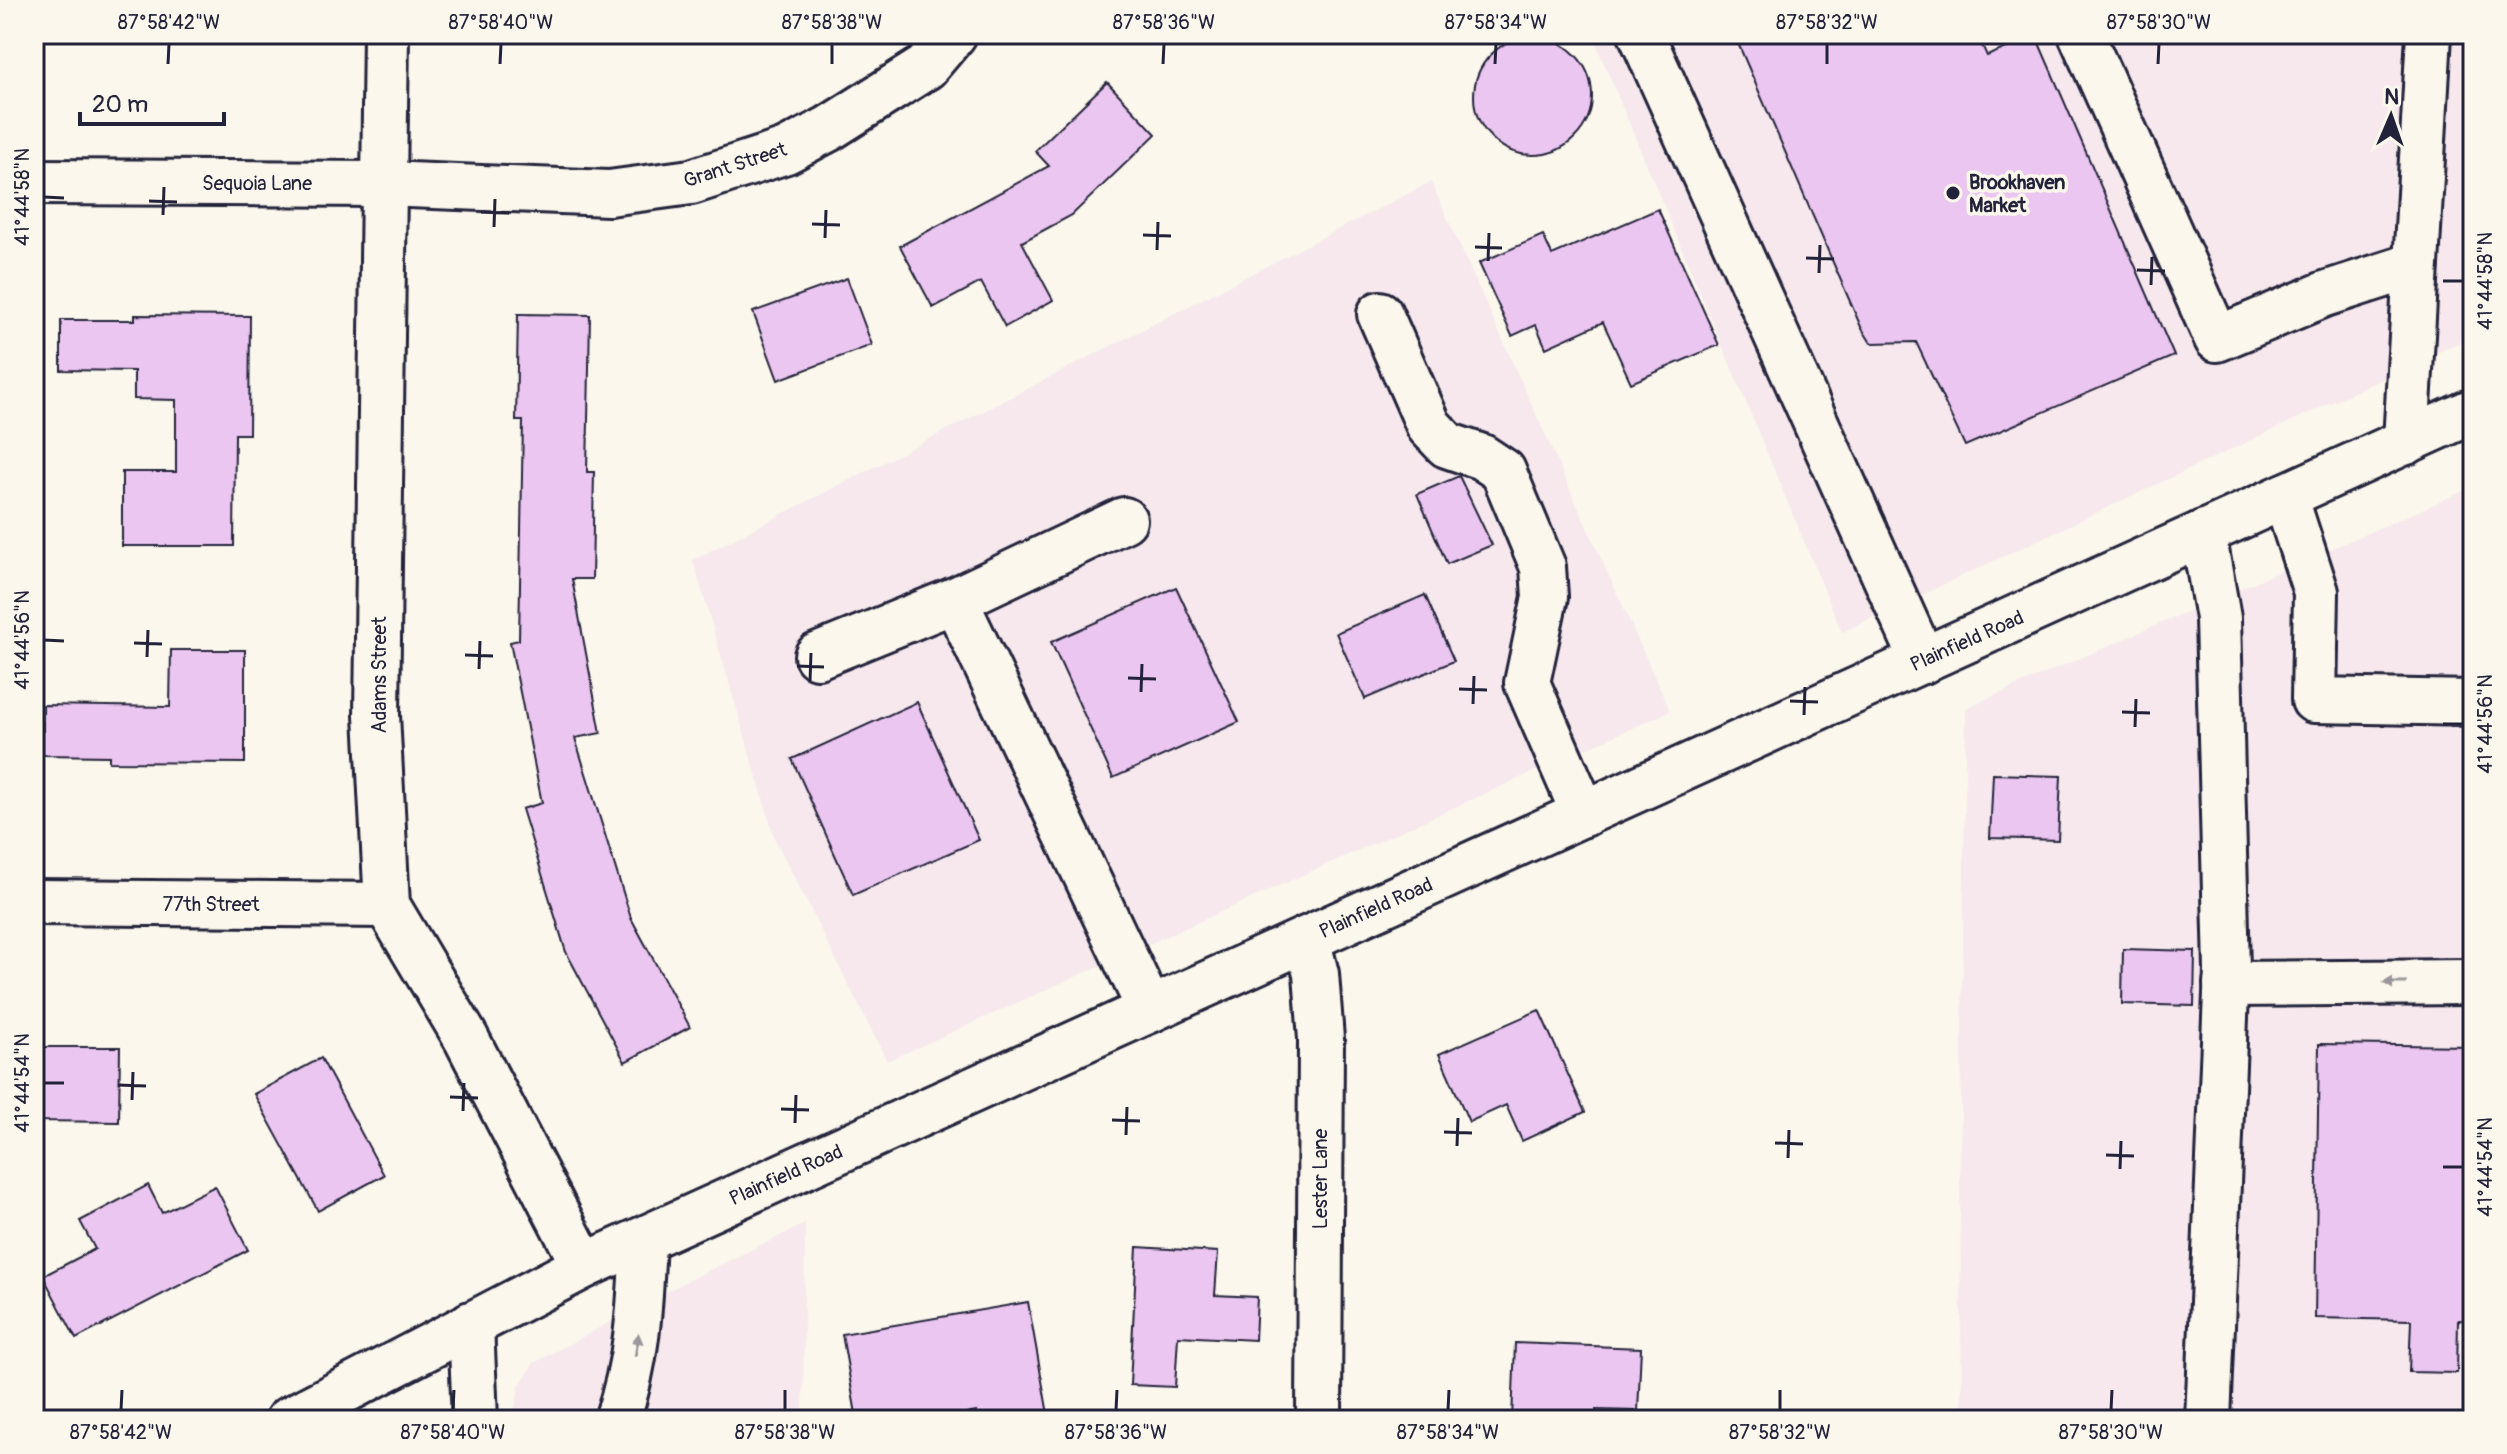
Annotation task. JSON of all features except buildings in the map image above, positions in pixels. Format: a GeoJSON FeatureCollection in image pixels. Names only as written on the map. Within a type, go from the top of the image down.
{"type":"FeatureCollection","features":[{"type":"Feature","properties":{"kind":"street","name":"Adams Street"},"geometry":{"type":"LineString","coordinates":[[386,34],[377,715],[387,905],[466,1038],[584,1266]]}},
{"type":"Feature","properties":{"kind":"street","name":"Grant Street"},"geometry":{"type":"LineString","coordinates":[[384,184],[609,193],[691,182],[786,151],[828,129],[926,67],[954,34]]}},
{"type":"Feature","properties":{"kind":"street"},"geometry":{"type":"LineString","coordinates":[[1641,34],[1923,661]]}},
{"type":"Feature","properties":{"kind":"street"},"geometry":{"type":"LineString","coordinates":[[2081,34],[2217,339],[2325,294],[2415,265]]}},
{"type":"Feature","properties":{"kind":"street"},"geometry":{"type":"LineString","coordinates":[[2406,442],[2429,34]]}},
{"type":"Feature","properties":{"kind":"street","name":"Sequoia Lane"},"geometry":{"type":"LineString","coordinates":[[34,182],[384,184]]}},
{"type":"Feature","properties":{"kind":"street"},"geometry":{"type":"LineString","coordinates":[[1380,314],[1429,426],[1447,445],[1482,457],[1503,471],[1543,567],[1545,597],[1527,683],[1584,814]]}},
{"type":"Feature","properties":{"kind":"street","name":"Plainfield Road"},"geometry":{"type":"LineString","coordinates":[[288,1420],[584,1266],[2473,411]]}},
{"type":"Feature","properties":{"kind":"street"},"geometry":{"type":"LineString","coordinates":[[2285,496],[2316,592],[2314,700],[2473,703]]}},
{"type":"Feature","properties":{"kind":"street"},"geometry":{"type":"LineString","coordinates":[[817,656],[955,600],[1124,520]]}},
{"type":"Feature","properties":{"kind":"street"},"geometry":{"type":"LineString","coordinates":[[2203,533],[2218,618],[2226,984],[2208,1420]]}},
{"type":"Feature","properties":{"kind":"street"},"geometry":{"type":"LineString","coordinates":[[955,600],[1150,1010]]}},
{"type":"Feature","properties":{"kind":"street","name":"77th Street"},"geometry":{"type":"LineString","coordinates":[[34,902],[387,905]]}},
{"type":"Feature","properties":{"kind":"street","name":"Lester Lane"},"geometry":{"type":"LineString","coordinates":[[1307,939],[1316,974],[1321,1039],[1319,1420]]}},
{"type":"Feature","properties":{"kind":"street"},"geometry":{"type":"LineString","coordinates":[[2226,984],[2473,982]]}},
{"type":"Feature","properties":{"kind":"street"},"geometry":{"type":"LineString","coordinates":[[617,1420],[632,1375],[639,1336],[643,1240]]}},
{"type":"Feature","properties":{"kind":"street"},"geometry":{"type":"LineString","coordinates":[[471,1324],[475,1420]]}},
{"type":"Feature","properties":{"kind":"shaded area"},"geometry":{"type":"Polygon","coordinates":[[[1592,34],[2473,34],[2473,336],[1842,632],[1592,34]]]}},
{"type":"Feature","properties":{"kind":"shaded area"},"geometry":{"type":"Polygon","coordinates":[[[1431,182],[1670,711],[887,1061],[775,839],[693,560],[1431,182]]]}},
{"type":"Feature","properties":{"kind":"shaded area"},"geometry":{"type":"Polygon","coordinates":[[[2473,487],[2473,1420],[1962,1420],[1960,1191],[1966,708],[2473,487]]]}},
{"type":"Feature","properties":{"kind":"shaded area"},"geometry":{"type":"Polygon","coordinates":[[[805,1224],[803,1420],[513,1420],[519,1387],[534,1363],[685,1282],[805,1224]]]}},
{"type":"Feature","properties":{"kind":"place","name":"Brookhaven Market"},"geometry":{"type":"Point","coordinates":[1953,193]}}]}
